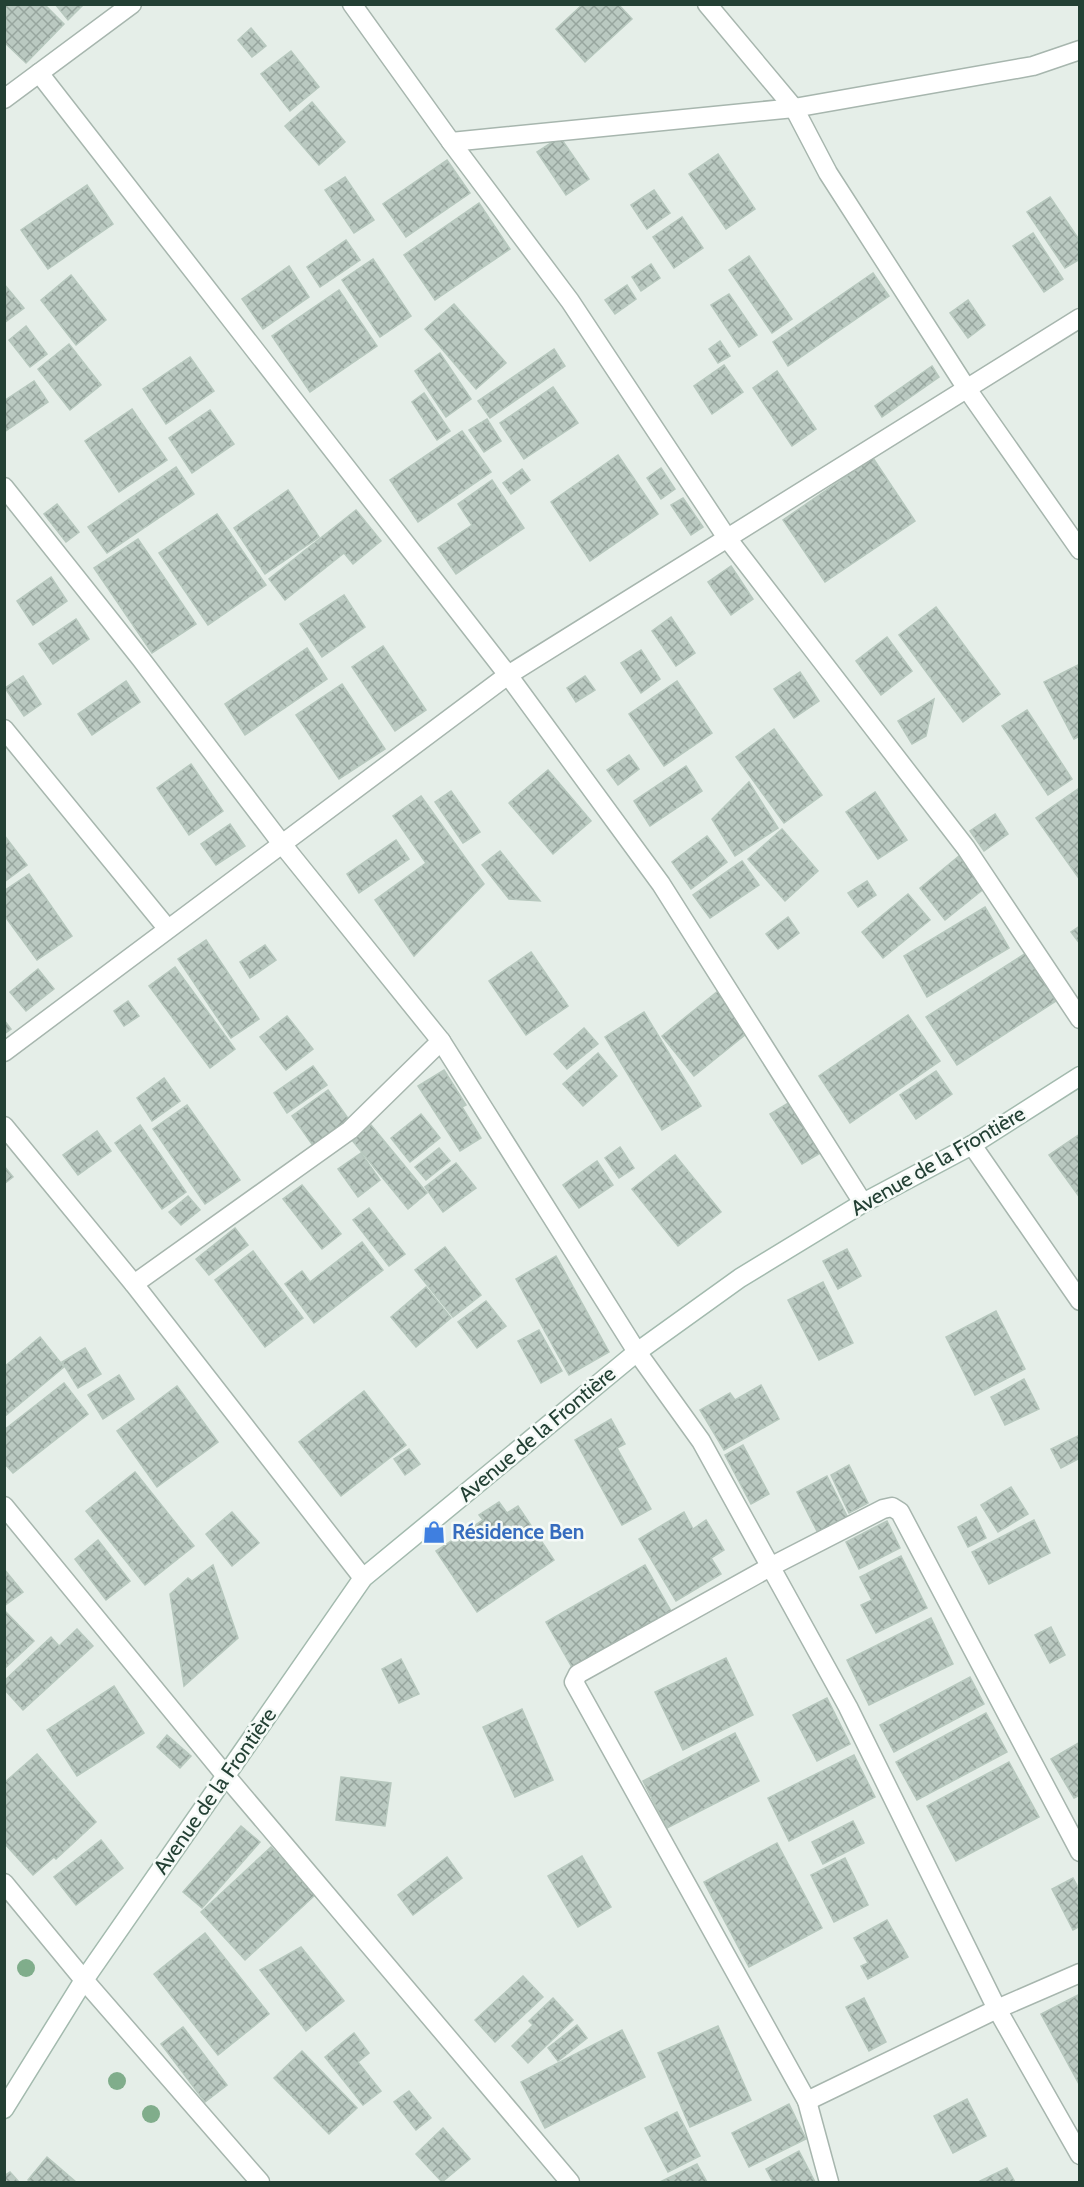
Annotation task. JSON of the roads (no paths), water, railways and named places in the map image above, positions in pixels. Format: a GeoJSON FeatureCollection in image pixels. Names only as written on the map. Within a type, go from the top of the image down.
{"type":"FeatureCollection","features":[{"type":"Feature","properties":{"kind":"street"},"geometry":{"type":"LineString","coordinates":[[4,99],[132,4]]}},
{"type":"Feature","properties":{"kind":"street"},"geometry":{"type":"LineString","coordinates":[[352,4],[451,142],[570,301],[727,538],[966,848],[1080,1019]]}},
{"type":"Feature","properties":{"kind":"street"},"geometry":{"type":"LineString","coordinates":[[707,4],[794,108],[828,173],[967,389],[1080,550]]}},
{"type":"Feature","properties":{"kind":"street"},"geometry":{"type":"LineString","coordinates":[[451,142],[794,108],[1033,66],[1080,50]]}},
{"type":"Feature","properties":{"kind":"street"},"geometry":{"type":"LineString","coordinates":[[39,73],[507,675],[661,884],[863,1203]]}},
{"type":"Feature","properties":{"kind":"street"},"geometry":{"type":"LineString","coordinates":[[4,1052],[507,675],[1080,318]]}},
{"type":"Feature","properties":{"kind":"street"},"geometry":{"type":"LineString","coordinates":[[4,487],[141,659],[282,844],[441,1041],[637,1352],[701,1441],[848,1707],[998,2009],[1080,2155]]}},
{"type":"Feature","properties":{"kind":"street"},"geometry":{"type":"LineString","coordinates":[[4,729],[167,928]]}},
{"type":"Feature","properties":{"kind":"street"},"geometry":{"type":"LineString","coordinates":[[134,1284],[350,1130],[441,1041]]}},
{"type":"Feature","properties":{"kind":"street","name":"Avenue de la Frontière"},"geometry":{"type":"LineString","coordinates":[[4,2109],[84,1980],[363,1578],[637,1352],[740,1278],[863,1203],[972,1145],[1080,1076]]}},
{"type":"Feature","properties":{"kind":"street"},"geometry":{"type":"LineString","coordinates":[[4,1126],[134,1284],[363,1578]]}},
{"type":"Feature","properties":{"kind":"street"},"geometry":{"type":"LineString","coordinates":[[972,1145],[1080,1301]]}},
{"type":"Feature","properties":{"kind":"street"},"geometry":{"type":"LineString","coordinates":[[4,1506],[226,1776],[570,2182]]}},
{"type":"Feature","properties":{"kind":"street"},"geometry":{"type":"LineString","coordinates":[[829,2182],[807,2101],[574,1682],[578,1674],[770,1567],[883,1509],[892,1507],[900,1512],[1080,1852]]}},
{"type":"Feature","properties":{"kind":"street"},"geometry":{"type":"LineString","coordinates":[[4,1882],[84,1980],[260,2182]]}},
{"type":"Feature","properties":{"kind":"street"},"geometry":{"type":"LineString","coordinates":[[807,2101],[998,2009],[1080,1973]]}},
{"type":"Feature","properties":{"kind":"place","name":"Résidence Ben"},"geometry":{"type":"Point","coordinates":[434,1532]}}]}
